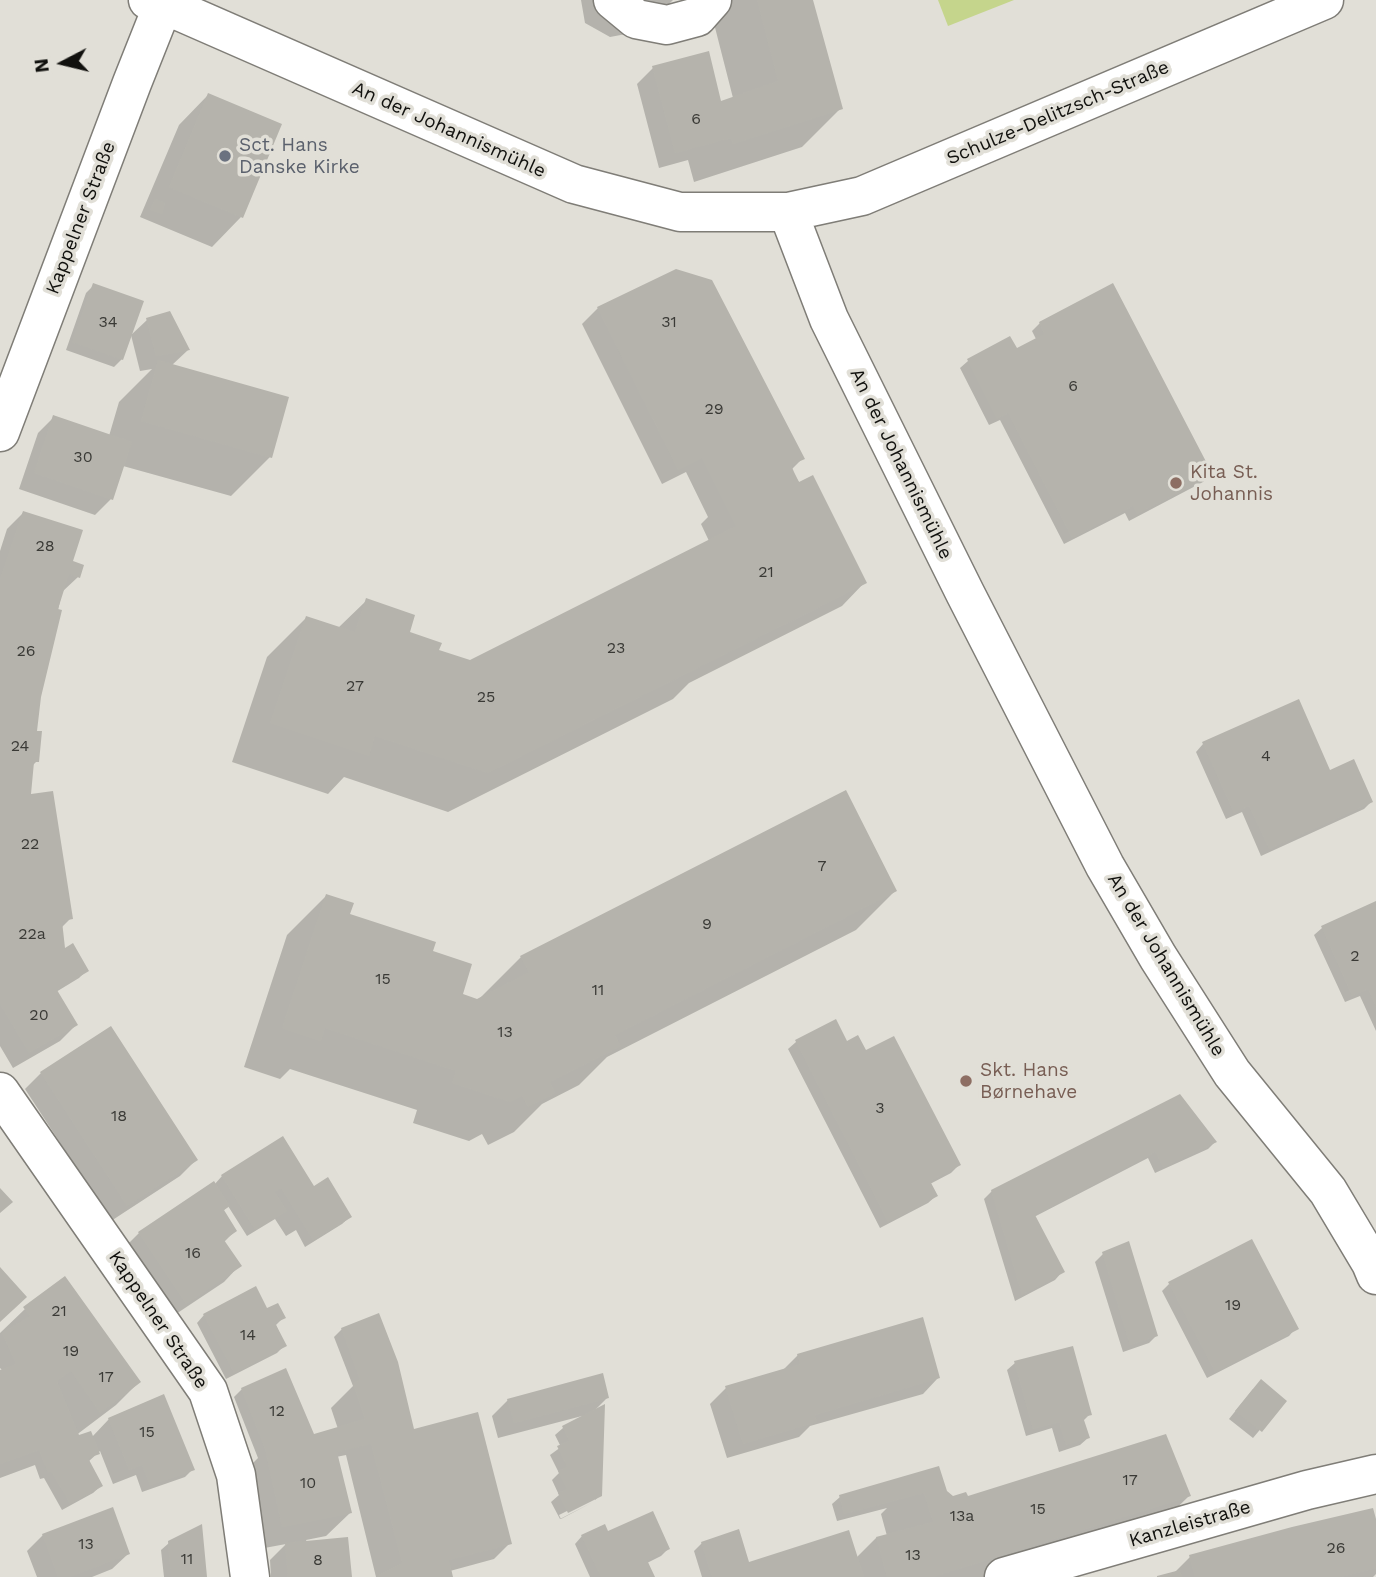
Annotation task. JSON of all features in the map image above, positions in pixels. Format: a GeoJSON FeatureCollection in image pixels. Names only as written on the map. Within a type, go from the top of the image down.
{"type":"FeatureCollection","features":[{"type":"Feature","properties":{"kind":"street"},"geometry":{"type":"LineString","coordinates":[[612,0],[636,19],[667,25],[697,17],[712,0]]}},
{"type":"Feature","properties":{"kind":"street","name":"Schulze-Delitzsch-Straße"},"geometry":{"type":"LineString","coordinates":[[788,212],[862,196],[1324,0]]}},
{"type":"Feature","properties":{"kind":"street","name":"An der Johannismühle"},"geometry":{"type":"LineString","coordinates":[[159,1],[574,184],[680,212],[788,212],[829,319],[1105,866],[1158,957],[1232,1073],[1328,1191],[1376,1275]]}},
{"type":"Feature","properties":{"kind":"street","name":"Kappelner Straße"},"geometry":{"type":"LineString","coordinates":[[0,432],[132,83],[159,1]]}},
{"type":"Feature","properties":{"kind":"street","name":"Kappelner Straße"},"geometry":{"type":"LineString","coordinates":[[0,1092],[208,1391],[236,1475],[250,1577]]}},
{"type":"Feature","properties":{"kind":"street","name":"Kanzleistraße"},"geometry":{"type":"LineString","coordinates":[[1004,1577],[1307,1490],[1376,1474]]}},
{"type":"Feature","properties":{"kind":"green space"},"geometry":{"type":"Polygon","coordinates":[[[938,0],[1014,0],[948,26],[938,0]]]}},
{"type":"Feature","properties":{"kind":"building"},"geometry":{"type":"Polygon","coordinates":[[[757,0],[813,0],[843,109],[733,144],[731,138],[675,153],[652,66],[709,51],[721,101],[778,81],[757,0]]]}},
{"type":"Feature","properties":{"kind":"building","name":"Sct. Hans Danske Kirke"},"geometry":{"type":"Polygon","coordinates":[[[208,93],[282,124],[243,218],[169,187],[208,93]]]}},
{"type":"Feature","properties":{"kind":"building"},"geometry":{"type":"Polygon","coordinates":[[[155,199],[165,203],[162,214],[150,210],[155,199]]]}},
{"type":"Feature","properties":{"kind":"building"},"geometry":{"type":"Polygon","coordinates":[[[676,269],[712,280],[805,459],[791,465],[799,482],[813,475],[867,583],[488,773],[375,736],[369,756],[270,723],[306,616],[355,632],[366,598],[415,615],[410,632],[442,643],[439,650],[470,660],[736,526],[702,458],[678,470],[597,307],[676,269]]]}},
{"type":"Feature","properties":{"kind":"building"},"geometry":{"type":"Polygon","coordinates":[[[93,283],[144,301],[123,360],[72,342],[93,283]]]}},
{"type":"Feature","properties":{"kind":"building"},"geometry":{"type":"Polygon","coordinates":[[[1113,283],[1213,475],[1137,514],[1133,506],[1072,538],[1008,413],[997,419],[967,359],[1010,336],[1017,348],[1044,334],[1039,322],[1113,283]]]}},
{"type":"Feature","properties":{"kind":"building"},"geometry":{"type":"Polygon","coordinates":[[[170,311],[190,350],[156,356],[146,318],[170,311]]]}},
{"type":"Feature","properties":{"kind":"building"},"geometry":{"type":"Polygon","coordinates":[[[158,360],[289,397],[272,458],[141,421],[158,360]]]}},
{"type":"Feature","properties":{"kind":"building"},"geometry":{"type":"Polygon","coordinates":[[[53,415],[132,442],[113,500],[34,473],[53,415]]]}},
{"type":"Feature","properties":{"kind":"building"},"geometry":{"type":"Polygon","coordinates":[[[23,511],[83,530],[73,561],[84,565],[80,578],[69,574],[58,609],[62,610],[41,697],[37,731],[42,731],[39,762],[34,762],[31,794],[53,791],[73,919],[62,921],[65,948],[73,943],[89,971],[57,990],[78,1025],[29,1053],[0,1004],[0,579],[23,511]]]}},
{"type":"Feature","properties":{"kind":"building"},"geometry":{"type":"Polygon","coordinates":[[[1299,699],[1330,770],[1354,759],[1373,802],[1269,849],[1249,806],[1234,813],[1202,742],[1299,699]]]}},
{"type":"Feature","properties":{"kind":"building"},"geometry":{"type":"Polygon","coordinates":[[[846,790],[897,891],[615,1035],[621,1046],[550,1082],[555,1093],[528,1107],[522,1096],[510,1102],[452,1083],[456,1071],[325,1028],[321,1041],[282,1028],[326,894],[354,903],[350,914],[436,942],[433,951],[472,964],[463,994],[477,999],[529,972],[520,956],[846,790]]]}},
{"type":"Feature","properties":{"kind":"building"},"geometry":{"type":"Polygon","coordinates":[[[1376,901],[1376,1007],[1368,989],[1352,996],[1321,926],[1376,901]]]}},
{"type":"Feature","properties":{"kind":"building"},"geometry":{"type":"Polygon","coordinates":[[[836,1019],[847,1041],[858,1035],[866,1050],[894,1036],[961,1165],[930,1181],[938,1196],[888,1222],[795,1040],[836,1019]]]}},
{"type":"Feature","properties":{"kind":"building"},"geometry":{"type":"Polygon","coordinates":[[[111,1026],[198,1160],[127,1206],[40,1072],[111,1026]]]}},
{"type":"Feature","properties":{"kind":"building"},"geometry":{"type":"Polygon","coordinates":[[[1180,1094],[1217,1142],[1163,1167],[1155,1152],[1035,1215],[1065,1272],[1022,1295],[991,1190],[1180,1094]]]}},
{"type":"Feature","properties":{"kind":"building"},"geometry":{"type":"Polygon","coordinates":[[[283,1136],[314,1186],[328,1177],[352,1217],[313,1240],[281,1188],[275,1192],[287,1211],[255,1230],[221,1175],[283,1136]]]}},
{"type":"Feature","properties":{"kind":"building"},"geometry":{"type":"Polygon","coordinates":[[[214,1181],[230,1206],[224,1210],[237,1231],[224,1240],[242,1266],[186,1304],[138,1232],[214,1181]]]}},
{"type":"Feature","properties":{"kind":"building"},"geometry":{"type":"Polygon","coordinates":[[[0,1188],[13,1202],[0,1213],[0,1188]]]}},
{"type":"Feature","properties":{"kind":"building"},"geometry":{"type":"Polygon","coordinates":[[[1252,1239],[1299,1329],[1215,1372],[1168,1282],[1252,1239]]]}},
{"type":"Feature","properties":{"kind":"building"},"geometry":{"type":"Polygon","coordinates":[[[1129,1241],[1158,1336],[1130,1345],[1102,1252],[1129,1241]]]}},
{"type":"Feature","properties":{"kind":"building"},"geometry":{"type":"Polygon","coordinates":[[[0,1267],[27,1297],[0,1322],[0,1267]]]}},
{"type":"Feature","properties":{"kind":"building"},"geometry":{"type":"Polygon","coordinates":[[[65,1276],[141,1382],[100,1413],[71,1371],[57,1381],[79,1435],[91,1431],[100,1454],[88,1458],[103,1486],[70,1504],[51,1471],[48,1473],[39,1450],[0,1464],[0,1370],[16,1364],[2,1333],[30,1316],[23,1307],[65,1276]]]}},
{"type":"Feature","properties":{"kind":"building"},"geometry":{"type":"Polygon","coordinates":[[[256,1286],[267,1308],[278,1303],[286,1318],[275,1323],[287,1346],[234,1373],[203,1314],[256,1286]]]}},
{"type":"Feature","properties":{"kind":"building"},"geometry":{"type":"Polygon","coordinates":[[[379,1313],[398,1362],[414,1429],[478,1412],[512,1544],[449,1560],[453,1577],[378,1577],[402,1563],[371,1444],[337,1452],[352,1513],[282,1527],[265,1449],[241,1388],[286,1368],[314,1434],[365,1419],[353,1383],[360,1380],[341,1328],[379,1313]]]}},
{"type":"Feature","properties":{"kind":"building"},"geometry":{"type":"Polygon","coordinates":[[[923,1317],[940,1378],[815,1415],[817,1422],[743,1444],[725,1386],[800,1364],[797,1354],[923,1317]]]}},
{"type":"Feature","properties":{"kind":"building"},"geometry":{"type":"Polygon","coordinates":[[[1073,1346],[1092,1415],[1083,1417],[1090,1438],[1066,1445],[1059,1422],[1033,1429],[1014,1361],[1073,1346]]]}},
{"type":"Feature","properties":{"kind":"building"},"geometry":{"type":"Polygon","coordinates":[[[603,1373],[609,1398],[514,1423],[507,1399],[603,1373]]]}},
{"type":"Feature","properties":{"kind":"building"},"geometry":{"type":"Polygon","coordinates":[[[1261,1379],[1287,1401],[1262,1432],[1235,1411],[1261,1379]]]}},
{"type":"Feature","properties":{"kind":"building"},"geometry":{"type":"Polygon","coordinates":[[[164,1394],[195,1470],[150,1485],[142,1465],[129,1470],[108,1418],[164,1394]]]}},
{"type":"Feature","properties":{"kind":"building"},"geometry":{"type":"Polygon","coordinates":[[[605,1404],[602,1496],[568,1513],[558,1493],[567,1489],[558,1471],[567,1467],[557,1446],[569,1441],[562,1426],[605,1404]]]}},
{"type":"Feature","properties":{"kind":"building"},"geometry":{"type":"Polygon","coordinates":[[[1166,1434],[1191,1496],[933,1577],[887,1577],[876,1537],[933,1522],[924,1493],[844,1514],[839,1495],[939,1466],[947,1491],[953,1496],[966,1492],[968,1496],[1166,1434]]]}},
{"type":"Feature","properties":{"kind":"building"},"geometry":{"type":"Polygon","coordinates":[[[113,1507],[130,1554],[69,1577],[58,1577],[42,1534],[113,1507]]]}},
{"type":"Feature","properties":{"kind":"building"},"geometry":{"type":"Polygon","coordinates":[[[1373,1508],[1376,1519],[1376,1568],[1340,1577],[1195,1577],[1189,1555],[1373,1508]]]}},
{"type":"Feature","properties":{"kind":"building"},"geometry":{"type":"Polygon","coordinates":[[[653,1511],[670,1549],[647,1560],[655,1577],[601,1577],[581,1535],[605,1524],[608,1531],[653,1511]]]}},
{"type":"Feature","properties":{"kind":"building"},"geometry":{"type":"Polygon","coordinates":[[[202,1524],[207,1577],[171,1577],[168,1541],[202,1524]]]}},
{"type":"Feature","properties":{"kind":"building"},"geometry":{"type":"Polygon","coordinates":[[[739,1529],[749,1562],[849,1530],[864,1577],[712,1577],[701,1542],[739,1529]]]}},
{"type":"Feature","properties":{"kind":"building"},"geometry":{"type":"Polygon","coordinates":[[[348,1537],[352,1577],[288,1577],[285,1543],[348,1537]]]}},
{"type":"Feature","properties":{"kind":"building"},"geometry":{"type":"Polygon","coordinates":[[[1180,1570],[1182,1577],[1157,1577],[1157,1576],[1180,1570]]]}},
{"type":"Feature","properties":{"kind":"place","name":"Sct. Hans Danske Kirke"},"geometry":{"type":"Point","coordinates":[225,156]}},
{"type":"Feature","properties":{"kind":"place","name":"Kita St. Johannis"},"geometry":{"type":"Point","coordinates":[1176,483]}},
{"type":"Feature","properties":{"kind":"place","name":"Skt. Hans Børnehave"},"geometry":{"type":"Point","coordinates":[966,1081]}}]}
